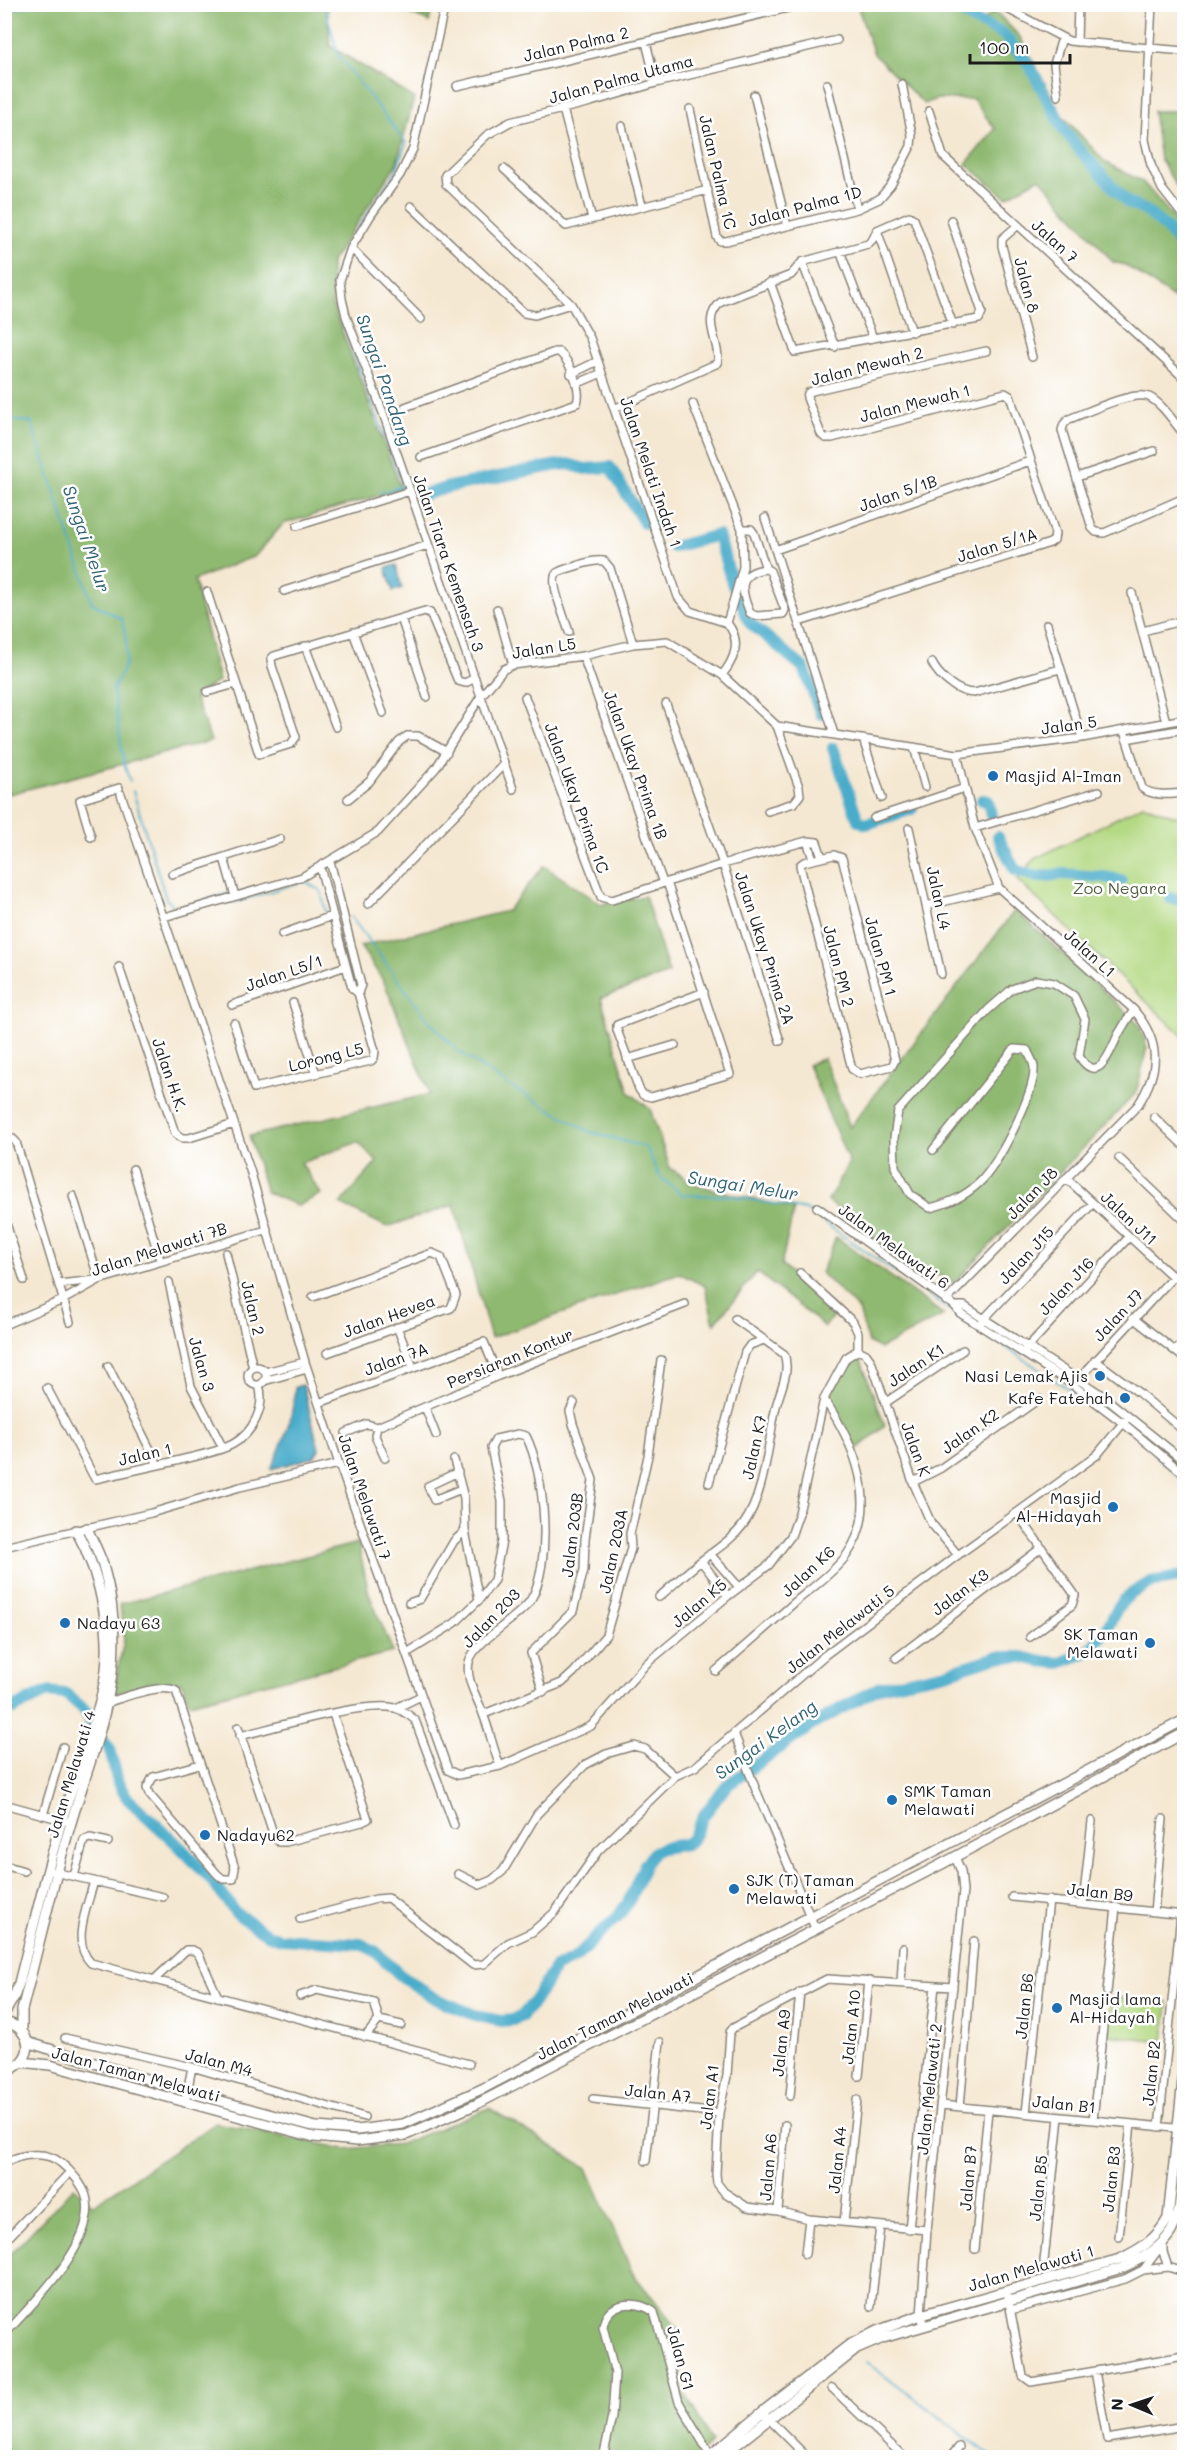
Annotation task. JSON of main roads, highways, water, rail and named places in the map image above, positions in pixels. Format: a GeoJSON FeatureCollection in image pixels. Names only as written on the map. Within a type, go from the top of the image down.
{"type":"FeatureCollection","features":[{"type":"Feature","properties":{"kind":"main road","name":"Jalan Melawati 4"},"geometry":{"type":"LineString","coordinates":[[87,1528],[103,1565],[115,1624],[115,1666],[109,1702],[98,1724]]}},
{"type":"Feature","properties":{"kind":"main road","name":"Jalan Melawati 4"},"geometry":{"type":"LineString","coordinates":[[4,2014],[15,1997],[20,1983],[98,1724],[103,1692],[107,1642],[98,1585],[86,1549],[76,1530]]}},
{"type":"Feature","properties":{"kind":"main road","name":"Jalan Taman Melawati"},"geometry":{"type":"LineString","coordinates":[[27,2042],[188,2092],[316,2127],[357,2130],[403,2124],[484,2088],[1185,1720]]}},
{"type":"Feature","properties":{"kind":"main road","name":"Jalan Taman Melawati"},"geometry":{"type":"LineString","coordinates":[[21,2062],[50,2065],[314,2137],[357,2141],[406,2135],[477,2104],[955,1857],[1185,1733]]}},
{"type":"Feature","properties":{"kind":"main road"},"geometry":{"type":"LineString","coordinates":[[1172,1739],[1185,1744]]}},
{"type":"Feature","properties":{"kind":"main road","name":"Jalan Melawati 4"},"geometry":{"type":"LineString","coordinates":[[22,2030],[22,2010],[52,1871]]}},
{"type":"Feature","properties":{"kind":"main road"},"geometry":{"type":"LineString","coordinates":[[4,2022],[17,2025],[27,2042],[27,2050],[21,2062],[4,2073]]}},
{"type":"Feature","properties":{"kind":"main road","name":"Jalan Melawati 1"},"geometry":{"type":"LineString","coordinates":[[709,2457],[849,2345],[877,2331],[921,2315],[1120,2259],[1156,2236],[1168,2218],[1182,2129],[1185,2071]]}},
{"type":"Feature","properties":{"kind":"main road","name":"Jalan Melawati 1"},"geometry":{"type":"LineString","coordinates":[[720,2457],[763,2414],[857,2349],[883,2338],[924,2326],[1010,2305],[1070,2283],[1122,2268],[1142,2258],[1164,2242],[1177,2221],[1185,2166]]}},
{"type":"Feature","properties":{"kind":"water"},"geometry":{"type":"Polygon","coordinates":[[[396,565],[402,588],[393,591],[386,568],[396,565]]]}},
{"type":"Feature","properties":{"kind":"water"},"geometry":{"type":"Polygon","coordinates":[[[303,1385],[319,1449],[314,1457],[271,1469],[290,1419],[295,1387],[303,1385]]]}},
{"type":"Feature","properties":{"kind":"waterway","name":"Sungai Pandang"},"geometry":{"type":"LineString","coordinates":[[4,10],[40,4]]}},
{"type":"Feature","properties":{"kind":"waterway","name":"Sungai Pandang"},"geometry":{"type":"LineString","coordinates":[[324,4],[338,55],[406,143],[395,173],[346,246],[336,280],[342,321],[403,486],[380,493]]}},
{"type":"Feature","properties":{"kind":"waterway"},"geometry":{"type":"LineString","coordinates":[[950,4],[973,20],[1002,33],[1028,63],[1064,130],[1084,155],[1127,202],[1146,211],[1165,227],[1184,250]]}},
{"type":"Feature","properties":{"kind":"waterway","name":"Sungai Melur"},"geometry":{"type":"LineString","coordinates":[[4,420],[31,422],[92,603],[122,619],[126,640],[126,663],[113,689],[124,764],[130,781]]}},
{"type":"Feature","properties":{"kind":"waterway","name":"Sungai Pandang"},"geometry":{"type":"LineString","coordinates":[[426,494],[449,487],[552,466],[568,464],[585,469],[610,467],[644,523],[652,523]]}},
{"type":"Feature","properties":{"kind":"waterway","name":"Sungai Pandang"},"geometry":{"type":"LineString","coordinates":[[673,547],[718,535],[733,586]]}},
{"type":"Feature","properties":{"kind":"waterway","name":"Sungai Pandang"},"geometry":{"type":"LineString","coordinates":[[740,600],[750,623],[804,668],[821,714]]}},
{"type":"Feature","properties":{"kind":"waterway","name":"Sungai Pandang"},"geometry":{"type":"LineString","coordinates":[[833,748],[858,820],[866,824],[912,809]]}},
{"type":"Feature","properties":{"kind":"waterway","name":"Sungai Melur"},"geometry":{"type":"LineString","coordinates":[[133,791],[166,899],[178,909],[229,893]]}},
{"type":"Feature","properties":{"kind":"waterway","name":"Sungai Pandang"},"geometry":{"type":"LineString","coordinates":[[982,800],[988,801],[991,815]]}},
{"type":"Feature","properties":{"kind":"waterway","name":"Sungai Pandang"},"geometry":{"type":"LineString","coordinates":[[998,837],[1015,870],[1038,877],[1062,874],[1121,880]]}},
{"type":"Feature","properties":{"kind":"waterway","name":"Sungai Melur"},"geometry":{"type":"LineString","coordinates":[[233,903],[304,881],[321,891],[326,912]]}},
{"type":"Feature","properties":{"kind":"waterway","name":"Sungai Pandang"},"geometry":{"type":"LineString","coordinates":[[1170,898],[1184,901]]}},
{"type":"Feature","properties":{"kind":"waterway","name":"Sungai Melur"},"geometry":{"type":"LineString","coordinates":[[351,917],[429,1021],[458,1051],[506,1084],[590,1132],[646,1147],[660,1177],[683,1195],[731,1196],[806,1210],[960,1317]]}},
{"type":"Feature","properties":{"kind":"waterway","name":"Sungai Melur"},"geometry":{"type":"LineString","coordinates":[[965,1320],[1105,1413]]}},
{"type":"Feature","properties":{"kind":"waterway","name":"Sungai Melur"},"geometry":{"type":"LineString","coordinates":[[1152,1452],[1184,1481]]}},
{"type":"Feature","properties":{"kind":"waterway","name":"Sungai Kelang"},"geometry":{"type":"LineString","coordinates":[[4,1713],[47,1692],[66,1694],[86,1711],[91,1723],[110,1749],[118,1783],[128,1799],[208,1876],[236,1913],[268,1935],[281,1939],[361,1944],[375,1951],[400,1975],[434,1998],[477,2016],[501,2021],[513,2020],[522,2016],[533,2003],[555,1968],[575,1958],[617,1917],[628,1903],[645,1864],[654,1852],[662,1848],[686,1844],[692,1840],[704,1815],[726,1786],[812,1725],[880,1687],[946,1673],[997,1657],[1022,1657],[1060,1663],[1078,1656],[1091,1649],[1105,1632],[1118,1607],[1129,1595],[1151,1582],[1184,1576]]}},
{"type":"Feature","properties":{"kind":"waterway"},"geometry":{"type":"LineString","coordinates":[[866,2362],[994,2458]]}},
{"type":"Feature","properties":{"kind":"place","name":"Masjid Al-Iman"},"geometry":{"type":"Point","coordinates":[993,776]}},
{"type":"Feature","properties":{"kind":"place","name":"Nasi Lemak Ajis"},"geometry":{"type":"Point","coordinates":[1100,1376]}},
{"type":"Feature","properties":{"kind":"place","name":"Kafe Fatehah"},"geometry":{"type":"Point","coordinates":[1125,1398]}},
{"type":"Feature","properties":{"kind":"place","name":"Masjid Al-Hidayah"},"geometry":{"type":"Point","coordinates":[1113,1507]}},
{"type":"Feature","properties":{"kind":"place","name":"Nadayu 63"},"geometry":{"type":"Point","coordinates":[65,1623]}},
{"type":"Feature","properties":{"kind":"place","name":"SK Taman Melawati"},"geometry":{"type":"Point","coordinates":[1150,1643]}},
{"type":"Feature","properties":{"kind":"place","name":"SMK Taman Melawati"},"geometry":{"type":"Point","coordinates":[892,1800]}},
{"type":"Feature","properties":{"kind":"place","name":"Nadayu62"},"geometry":{"type":"Point","coordinates":[205,1835]}},
{"type":"Feature","properties":{"kind":"place","name":"SJK (T) Taman Melawati"},"geometry":{"type":"Point","coordinates":[734,1889]}},
{"type":"Feature","properties":{"kind":"place","name":"Masjid lama Al-Hidayah"},"geometry":{"type":"Point","coordinates":[1057,2008]}},
{"type":"Feature","properties":{"kind":"park label","name":"Zoo Negara"},"geometry":{"type":"Point","coordinates":[1120,888]}}]}
